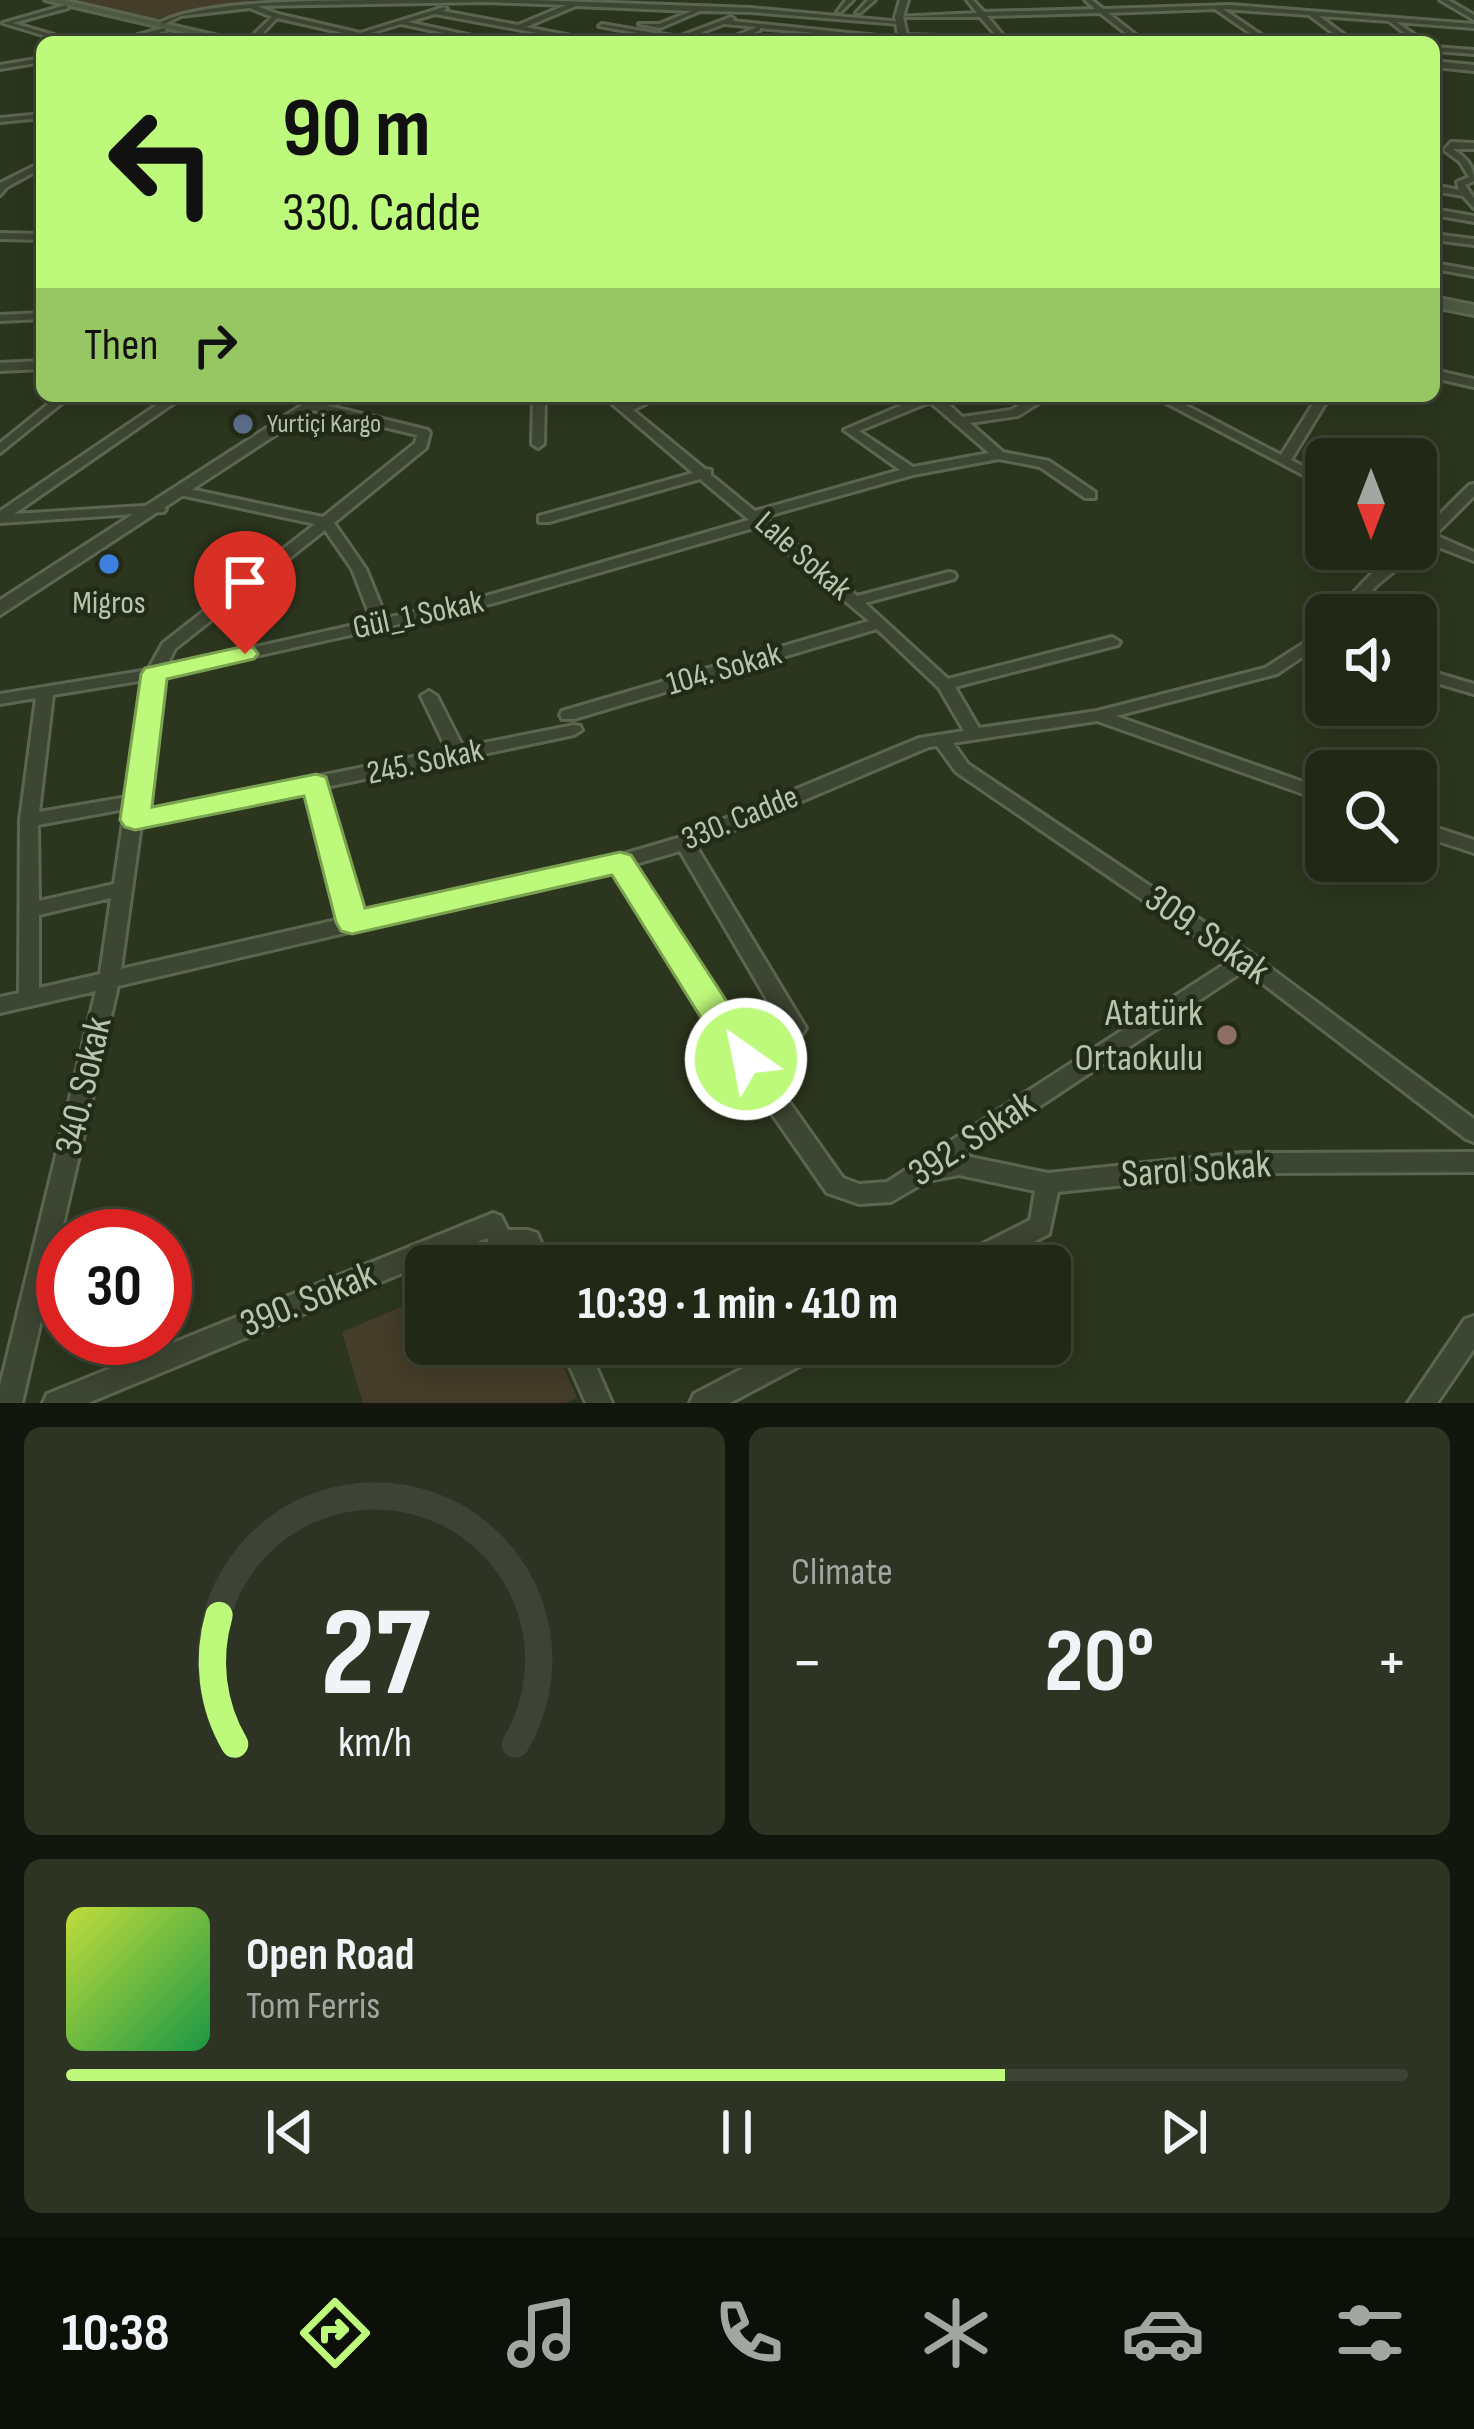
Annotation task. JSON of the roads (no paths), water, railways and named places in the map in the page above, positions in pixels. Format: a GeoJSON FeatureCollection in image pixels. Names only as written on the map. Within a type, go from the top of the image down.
{"type":"FeatureCollection","features":[{"type":"Feature","properties":{"kind":"main road"},"geometry":{"type":"LineString","coordinates":[[31,0],[208,36]]}},
{"type":"Feature","properties":{"kind":"main road"},"geometry":{"type":"LineString","coordinates":[[50,0],[194,36]]}},
{"type":"Feature","properties":{"kind":"main road"},"geometry":{"type":"LineString","coordinates":[[1440,307],[1474,315]]}},
{"type":"Feature","properties":{"kind":"street"},"geometry":{"type":"LineString","coordinates":[[135,36],[162,27],[179,14],[252,3],[347,0],[674,3],[785,13],[839,10],[901,29],[946,36]]}},
{"type":"Feature","properties":{"kind":"street"},"geometry":{"type":"LineString","coordinates":[[332,28],[347,0]]}},
{"type":"Feature","properties":{"kind":"street"},"geometry":{"type":"LineString","coordinates":[[356,36],[486,0]]}},
{"type":"Feature","properties":{"kind":"street"},"geometry":{"type":"LineString","coordinates":[[816,12],[829,0]]}},
{"type":"Feature","properties":{"kind":"street"},"geometry":{"type":"LineString","coordinates":[[839,10],[850,0]]}},
{"type":"Feature","properties":{"kind":"street"},"geometry":{"type":"LineString","coordinates":[[849,36],[856,16],[872,0]]}},
{"type":"Feature","properties":{"kind":"street"},"geometry":{"type":"LineString","coordinates":[[901,29],[904,0]]}},
{"type":"Feature","properties":{"kind":"street"},"geometry":{"type":"LineString","coordinates":[[970,0],[1000,36]]}},
{"type":"Feature","properties":{"kind":"street"},"geometry":{"type":"LineString","coordinates":[[1088,0],[1131,36]]}},
{"type":"Feature","properties":{"kind":"street"},"geometry":{"type":"LineString","coordinates":[[1200,0],[1227,8],[1271,36]]}},
{"type":"Feature","properties":{"kind":"street"},"geometry":{"type":"LineString","coordinates":[[1216,0],[1261,36]]}},
{"type":"Feature","properties":{"kind":"street"},"geometry":{"type":"LineString","coordinates":[[1293,0],[1343,36]]}},
{"type":"Feature","properties":{"kind":"street"},"geometry":{"type":"LineString","coordinates":[[1443,0],[1474,22]]}},
{"type":"Feature","properties":{"kind":"street"},"geometry":{"type":"LineString","coordinates":[[494,23],[546,2]]}},
{"type":"Feature","properties":{"kind":"street"},"geometry":{"type":"LineString","coordinates":[[520,28],[566,11],[575,2]]}},
{"type":"Feature","properties":{"kind":"street"},"geometry":{"type":"LineString","coordinates":[[685,36],[766,2],[856,16],[901,29],[984,16],[1227,8],[1474,22]]}},
{"type":"Feature","properties":{"kind":"street"},"geometry":{"type":"LineString","coordinates":[[252,3],[275,16],[365,36]]}},
{"type":"Feature","properties":{"kind":"street"},"geometry":{"type":"LineString","coordinates":[[653,6],[602,26],[653,36]]}},
{"type":"Feature","properties":{"kind":"street"},"geometry":{"type":"LineString","coordinates":[[3,24],[66,8]]}},
{"type":"Feature","properties":{"kind":"street"},"geometry":{"type":"LineString","coordinates":[[616,20],[661,26],[704,8]]}},
{"type":"Feature","properties":{"kind":"street"},"geometry":{"type":"LineString","coordinates":[[434,12],[563,36]]}},
{"type":"Feature","properties":{"kind":"street"},"geometry":{"type":"LineString","coordinates":[[741,36],[785,13]]}},
{"type":"Feature","properties":{"kind":"street"},"geometry":{"type":"LineString","coordinates":[[256,36],[275,16]]}},
{"type":"Feature","properties":{"kind":"street"},"geometry":{"type":"LineString","coordinates":[[1387,19],[1412,36]]}},
{"type":"Feature","properties":{"kind":"street"},"geometry":{"type":"LineString","coordinates":[[724,22],[829,36]]}},
{"type":"Feature","properties":{"kind":"street"},"geometry":{"type":"LineString","coordinates":[[878,36],[880,22]]}},
{"type":"Feature","properties":{"kind":"street"},"geometry":{"type":"LineString","coordinates":[[402,23],[467,36]]}},
{"type":"Feature","properties":{"kind":"street"},"geometry":{"type":"LineString","coordinates":[[3,24],[50,36]]}},
{"type":"Feature","properties":{"kind":"street"},"geometry":{"type":"LineString","coordinates":[[1401,28],[1474,35]]}},
{"type":"Feature","properties":{"kind":"street"},"geometry":{"type":"LineString","coordinates":[[434,36],[447,32]]}},
{"type":"Feature","properties":{"kind":"street"},"geometry":{"type":"LineString","coordinates":[[1440,50],[1474,52]]}},
{"type":"Feature","properties":{"kind":"street"},"geometry":{"type":"LineString","coordinates":[[1440,54],[1457,66]]}},
{"type":"Feature","properties":{"kind":"street"},"geometry":{"type":"LineString","coordinates":[[0,67],[36,63]]}},
{"type":"Feature","properties":{"kind":"street"},"geometry":{"type":"LineString","coordinates":[[1440,65],[1474,68]]}},
{"type":"Feature","properties":{"kind":"street"},"geometry":{"type":"LineString","coordinates":[[0,120],[36,117]]}},
{"type":"Feature","properties":{"kind":"street"},"geometry":{"type":"LineString","coordinates":[[1440,188],[1463,189],[1474,178],[1463,160],[1448,150],[1451,145],[1474,146]]}},
{"type":"Feature","properties":{"kind":"street"},"geometry":{"type":"LineString","coordinates":[[4,186],[36,168]]}},
{"type":"Feature","properties":{"kind":"street"},"geometry":{"type":"LineString","coordinates":[[1440,179],[1463,189],[1474,205]]}},
{"type":"Feature","properties":{"kind":"street"},"geometry":{"type":"LineString","coordinates":[[4,186],[28,184]]}},
{"type":"Feature","properties":{"kind":"street"},"geometry":{"type":"LineString","coordinates":[[1440,213],[1474,219]]}},
{"type":"Feature","properties":{"kind":"street"},"geometry":{"type":"LineString","coordinates":[[0,236],[36,237]]}},
{"type":"Feature","properties":{"kind":"street"},"geometry":{"type":"LineString","coordinates":[[1440,238],[1474,242]]}},
{"type":"Feature","properties":{"kind":"street"},"geometry":{"type":"LineString","coordinates":[[1440,267],[1474,273]]}},
{"type":"Feature","properties":{"kind":"street"},"geometry":{"type":"LineString","coordinates":[[0,318],[36,316]]}},
{"type":"Feature","properties":{"kind":"street"},"geometry":{"type":"LineString","coordinates":[[0,367],[36,365]]}},
{"type":"Feature","properties":{"kind":"street"},"geometry":{"type":"LineString","coordinates":[[1440,375],[1474,383]]}},
{"type":"Feature","properties":{"kind":"street"},"geometry":{"type":"LineString","coordinates":[[0,448],[58,402]]}},
{"type":"Feature","properties":{"kind":"street"},"geometry":{"type":"LineString","coordinates":[[0,518],[169,402]]}},
{"type":"Feature","properties":{"kind":"street"},"geometry":{"type":"LineString","coordinates":[[0,606],[160,509],[319,402]]}},
{"type":"Feature","properties":{"kind":"street"},"geometry":{"type":"LineString","coordinates":[[154,674],[169,646],[421,445],[424,433],[323,402]]}},
{"type":"Feature","properties":{"kind":"street"},"geometry":{"type":"LineString","coordinates":[[538,444],[539,402]]}},
{"type":"Feature","properties":{"kind":"street","name":"Lale Sokak"},"geometry":{"type":"LineString","coordinates":[[616,402],[880,623],[945,685],[975,736]]}},
{"type":"Feature","properties":{"kind":"street"},"geometry":{"type":"LineString","coordinates":[[626,410],[643,402]]}},
{"type":"Feature","properties":{"kind":"street"},"geometry":{"type":"LineString","coordinates":[[911,471],[850,430],[918,402]]}},
{"type":"Feature","properties":{"kind":"street"},"geometry":{"type":"LineString","coordinates":[[939,402],[998,455],[1044,464],[1090,495]]}},
{"type":"Feature","properties":{"kind":"street"},"geometry":{"type":"LineString","coordinates":[[958,421],[1014,412],[1033,402]]}},
{"type":"Feature","properties":{"kind":"street"},"geometry":{"type":"LineString","coordinates":[[1171,402],[1305,472]]}},
{"type":"Feature","properties":{"kind":"street"},"geometry":{"type":"LineString","coordinates":[[1284,461],[1320,402]]}},
{"type":"Feature","properties":{"kind":"street","name":"Gül_1 Sokak"},"geometry":{"type":"LineString","coordinates":[[0,699],[154,674],[489,600],[911,471],[998,455]]}},
{"type":"Feature","properties":{"kind":"street"},"geometry":{"type":"LineString","coordinates":[[544,519],[706,473]]}},
{"type":"Feature","properties":{"kind":"street"},"geometry":{"type":"LineString","coordinates":[[1437,523],[1474,488]]}},
{"type":"Feature","properties":{"kind":"street"},"geometry":{"type":"LineString","coordinates":[[185,492],[326,522],[359,569],[380,623]]}},
{"type":"Feature","properties":{"kind":"street"},"geometry":{"type":"LineString","coordinates":[[0,518],[160,509]]}},
{"type":"Feature","properties":{"kind":"street"},"geometry":{"type":"LineString","coordinates":[[1437,546],[1474,557]]}},
{"type":"Feature","properties":{"kind":"street"},"geometry":{"type":"LineString","coordinates":[[1361,594],[1386,570]]}},
{"type":"Feature","properties":{"kind":"street"},"geometry":{"type":"LineString","coordinates":[[855,601],[949,576]]}},
{"type":"Feature","properties":{"kind":"street"},"geometry":{"type":"LineString","coordinates":[[0,620],[41,584]]}},
{"type":"Feature","properties":{"kind":"street","name":"104. Sokak"},"geometry":{"type":"LineString","coordinates":[[571,723],[880,623]]}},
{"type":"Feature","properties":{"kind":"street"},"geometry":{"type":"LineString","coordinates":[[945,685],[1112,642]]}},
{"type":"Feature","properties":{"kind":"street","name":"330. Cadde"},"geometry":{"type":"LineString","coordinates":[[0,1005],[620,862],[685,843],[926,742],[1097,716],[1271,670],[1305,651]]}},
{"type":"Feature","properties":{"kind":"street","name":"340. Sokak"},"geometry":{"type":"LineString","coordinates":[[10,1403],[109,979],[154,674]]}},
{"type":"Feature","properties":{"kind":"street"},"geometry":{"type":"LineString","coordinates":[[1437,678],[1474,689]]}},
{"type":"Feature","properties":{"kind":"street"},"geometry":{"type":"LineString","coordinates":[[29,998],[28,820],[45,692]]}},
{"type":"Feature","properties":{"kind":"street"},"geometry":{"type":"LineString","coordinates":[[430,696],[458,755]]}},
{"type":"Feature","properties":{"kind":"street"},"geometry":{"type":"LineString","coordinates":[[1097,716],[1305,789]]}},
{"type":"Feature","properties":{"kind":"street","name":"245. Sokak"},"geometry":{"type":"LineString","coordinates":[[28,820],[136,811],[316,784],[458,755],[571,723]]}},
{"type":"Feature","properties":{"kind":"street","name":"309. Sokak"},"geometry":{"type":"LineString","coordinates":[[942,740],[962,768],[1246,960],[1474,1132]]}},
{"type":"Feature","properties":{"kind":"street"},"geometry":{"type":"LineString","coordinates":[[316,784],[352,922]]}},
{"type":"Feature","properties":{"kind":"street"},"geometry":{"type":"LineString","coordinates":[[1437,834],[1474,847]]}},
{"type":"Feature","properties":{"kind":"street"},"geometry":{"type":"LineString","coordinates":[[685,843],[795,1028],[746,1059]]}},
{"type":"Feature","properties":{"kind":"street","name":"392. Sokak"},"geometry":{"type":"LineString","coordinates":[[620,862],[746,1059],[835,1186],[859,1195],[891,1192],[1246,960]]}},
{"type":"Feature","properties":{"kind":"street"},"geometry":{"type":"LineString","coordinates":[[30,910],[124,888]]}},
{"type":"Feature","properties":{"kind":"street","name":"Sarol Sokak"},"geometry":{"type":"LineString","coordinates":[[921,1172],[959,1166],[1048,1183],[1241,1163],[1474,1162]]}},
{"type":"Feature","properties":{"kind":"street"},"geometry":{"type":"LineString","coordinates":[[1004,1245],[1041,1226],[1048,1183]]}},
{"type":"Feature","properties":{"kind":"street","name":"390. Sokak"},"geometry":{"type":"LineString","coordinates":[[442,1245],[493,1224],[500,1240],[528,1241],[530,1245]]}},
{"type":"Feature","properties":{"kind":"street","name":"390. Sokak"},"geometry":{"type":"LineString","coordinates":[[56,1403],[405,1260]]}},
{"type":"Feature","properties":{"kind":"street"},"geometry":{"type":"LineString","coordinates":[[1421,1403],[1474,1328]]}},
{"type":"Feature","properties":{"kind":"street"},"geometry":{"type":"LineString","coordinates":[[582,1365],[599,1403]]}},
{"type":"Feature","properties":{"kind":"street"},"geometry":{"type":"LineString","coordinates":[[703,1403],[775,1365]]}},
{"type":"Feature","properties":{"kind":"place","name":"Yurtiçi Kargo"},"geometry":{"type":"Point","coordinates":[243,424]}},
{"type":"Feature","properties":{"kind":"place","name":"Migros"},"geometry":{"type":"Point","coordinates":[109,564]}},
{"type":"Feature","properties":{"kind":"place","name":"Atatürk Ortaokulu"},"geometry":{"type":"Point","coordinates":[1227,1035]}}]}
